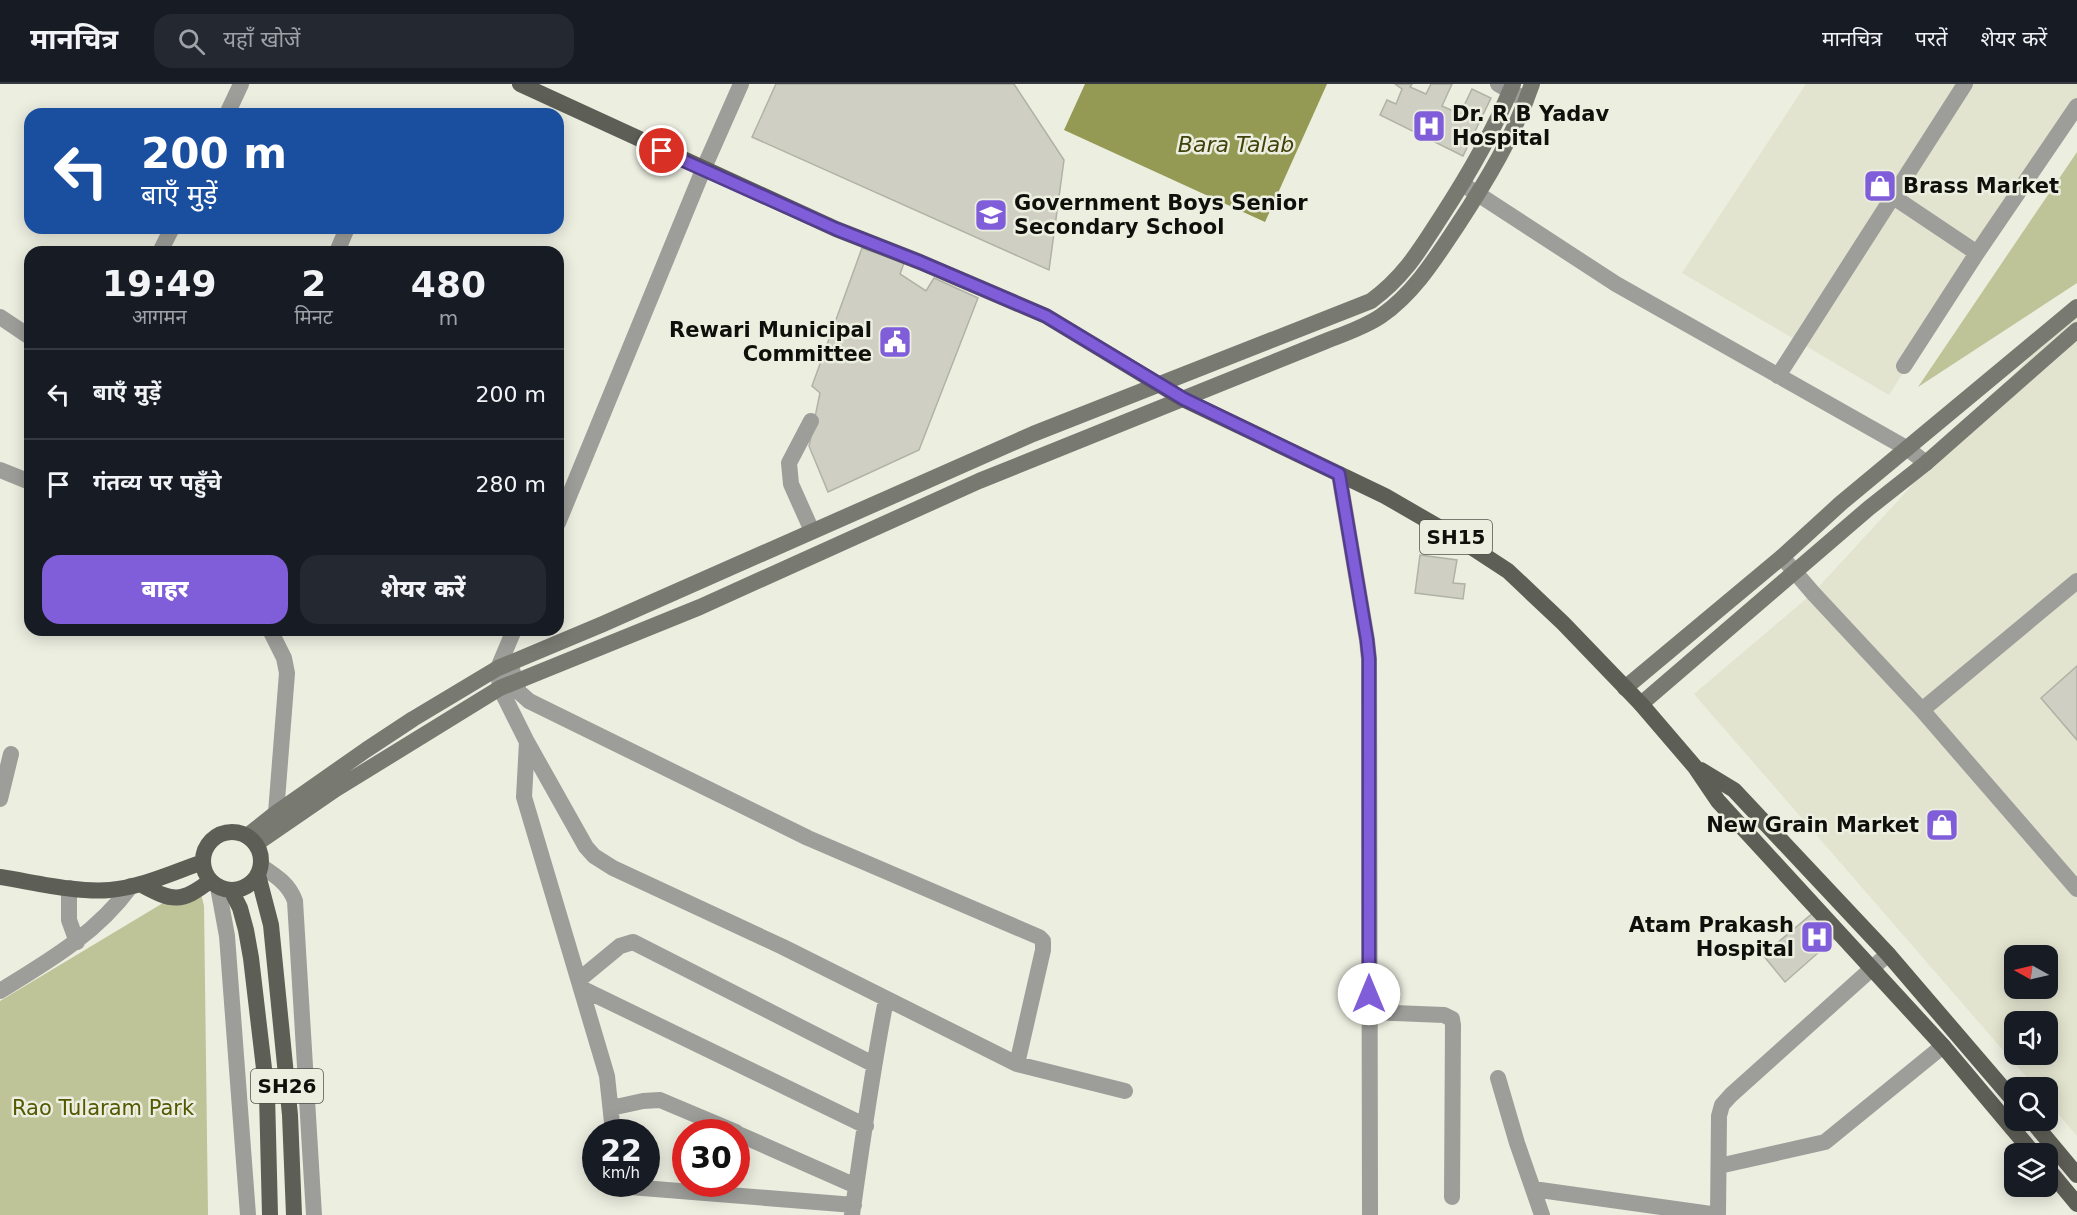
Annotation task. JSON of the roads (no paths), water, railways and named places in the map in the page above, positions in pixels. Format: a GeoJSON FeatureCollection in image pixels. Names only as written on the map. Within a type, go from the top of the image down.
{"type":"FeatureCollection","features":[{"type":"Feature","properties":{"kind":"main road"},"geometry":{"type":"LineString","coordinates":[[519,84],[836,229],[1046,316],[1160,384]]}},
{"type":"Feature","properties":{"kind":"main road"},"geometry":{"type":"LineString","coordinates":[[251,840],[508,685],[700,608],[979,481],[1379,318],[1410,291],[1430,266],[1478,194],[1532,84]]}},
{"type":"Feature","properties":{"kind":"main road"},"geometry":{"type":"LineString","coordinates":[[251,840],[276,813],[413,719],[504,665],[603,624],[1033,434],[1371,301],[1389,288],[1404,271],[1462,184],[1483,150],[1507,86]]}},
{"type":"Feature","properties":{"kind":"main road"},"geometry":{"type":"LineString","coordinates":[[1625,688],[1782,557],[1840,504],[2077,307]]}},
{"type":"Feature","properties":{"kind":"main road"},"geometry":{"type":"LineString","coordinates":[[1641,704],[1794,572],[1926,463],[2077,330]]}},
{"type":"Feature","properties":{"kind":"main road","name":"SH15"},"geometry":{"type":"LineString","coordinates":[[1160,384],[1184,399],[1385,496],[1509,571],[1641,704],[1695,767],[1718,801],[1943,1046],[2025,1143]]}},
{"type":"Feature","properties":{"kind":"main road","name":"SH15"},"geometry":{"type":"LineString","coordinates":[[1695,767],[1734,790],[1888,954],[2004,1089]]}},
{"type":"Feature","properties":{"kind":"main road"},"geometry":{"type":"LineString","coordinates":[[0,877],[69,888],[110,890],[136,885],[203,862],[208,845],[221,834],[239,833],[251,840]]}},
{"type":"Feature","properties":{"kind":"main road","name":"SH26"},"geometry":{"type":"LineString","coordinates":[[251,840],[260,850],[260,870],[271,925],[290,1115],[294,1215]]}},
{"type":"Feature","properties":{"kind":"main road","name":"SH26"},"geometry":{"type":"LineString","coordinates":[[203,862],[206,872],[240,908],[246,930],[267,1094],[270,1215]]}},
{"type":"Feature","properties":{"kind":"main road"},"geometry":{"type":"LineString","coordinates":[[136,885],[165,896],[184,897],[220,886],[247,886],[260,870]]}},
{"type":"Feature","properties":{"kind":"main road"},"geometry":{"type":"LineString","coordinates":[[2040,1131],[2077,1175]]}},
{"type":"Feature","properties":{"kind":"main road"},"geometry":{"type":"LineString","coordinates":[[2058,1181],[2077,1204]]}},
{"type":"Feature","properties":{"kind":"street"},"geometry":{"type":"LineString","coordinates":[[230,108],[241,84]]}},
{"type":"Feature","properties":{"kind":"street"},"geometry":{"type":"LineString","coordinates":[[564,508],[703,170],[741,84]]}},
{"type":"Feature","properties":{"kind":"street"},"geometry":{"type":"LineString","coordinates":[[1778,376],[1965,84]]}},
{"type":"Feature","properties":{"kind":"street"},"geometry":{"type":"LineString","coordinates":[[1507,86],[1526,100]]}},
{"type":"Feature","properties":{"kind":"street"},"geometry":{"type":"LineString","coordinates":[[1904,366],[1977,253],[2077,106]]}},
{"type":"Feature","properties":{"kind":"street"},"geometry":{"type":"LineString","coordinates":[[1462,184],[1616,284],[1908,449],[1926,463]]}},
{"type":"Feature","properties":{"kind":"street"},"geometry":{"type":"LineString","coordinates":[[1892,196],[1977,253]]}},
{"type":"Feature","properties":{"kind":"street"},"geometry":{"type":"LineString","coordinates":[[0,317],[24,333]]}},
{"type":"Feature","properties":{"kind":"street"},"geometry":{"type":"LineString","coordinates":[[811,421],[789,463],[791,484],[812,531]]}},
{"type":"Feature","properties":{"kind":"street"},"geometry":{"type":"LineString","coordinates":[[0,470],[24,480]]}},
{"type":"Feature","properties":{"kind":"street"},"geometry":{"type":"LineString","coordinates":[[1339,474],[1369,659],[1370,1215]]}},
{"type":"Feature","properties":{"kind":"street"},"geometry":{"type":"LineString","coordinates":[[1782,557],[1922,710],[2077,889]]}},
{"type":"Feature","properties":{"kind":"street"},"geometry":{"type":"LineString","coordinates":[[1922,710],[2077,581]]}},
{"type":"Feature","properties":{"kind":"street"},"geometry":{"type":"LineString","coordinates":[[273,636],[284,658],[287,673],[276,813]]}},
{"type":"Feature","properties":{"kind":"street"},"geometry":{"type":"LineString","coordinates":[[512,636],[504,665],[508,685],[527,742],[586,847],[594,856],[1017,1064],[1125,1091]]}},
{"type":"Feature","properties":{"kind":"street"},"geometry":{"type":"LineString","coordinates":[[508,685],[529,701],[808,838],[1039,937],[1043,941],[1042,950],[1017,1064]]}},
{"type":"Feature","properties":{"kind":"street"},"geometry":{"type":"LineString","coordinates":[[527,742],[524,797],[607,1076],[612,1119]]}},
{"type":"Feature","properties":{"kind":"street"},"geometry":{"type":"LineString","coordinates":[[0,799],[11,754]]}},
{"type":"Feature","properties":{"kind":"street"},"geometry":{"type":"LineString","coordinates":[[260,870],[286,884],[295,901],[314,1215]]}},
{"type":"Feature","properties":{"kind":"street"},"geometry":{"type":"LineString","coordinates":[[0,991],[60,955],[77,942],[104,919],[136,885]]}},
{"type":"Feature","properties":{"kind":"street"},"geometry":{"type":"LineString","coordinates":[[220,886],[227,936],[248,1215]]}},
{"type":"Feature","properties":{"kind":"street"},"geometry":{"type":"LineString","coordinates":[[69,888],[69,920],[77,942]]}},
{"type":"Feature","properties":{"kind":"street"},"geometry":{"type":"LineString","coordinates":[[581,984],[620,946],[633,942],[873,1064]]}},
{"type":"Feature","properties":{"kind":"street"},"geometry":{"type":"LineString","coordinates":[[1533,1190],[1718,1215],[1719,1116],[1722,1106],[1731,1095],[1888,954]]}},
{"type":"Feature","properties":{"kind":"street"},"geometry":{"type":"LineString","coordinates":[[581,984],[866,1126]]}},
{"type":"Feature","properties":{"kind":"street"},"geometry":{"type":"LineString","coordinates":[[660,1189],[853,1210],[873,1064],[886,1000]]}},
{"type":"Feature","properties":{"kind":"street"},"geometry":{"type":"LineString","coordinates":[[1369,1012],[1444,1015],[1452,1019],[1454,1025],[1452,1197]]}},
{"type":"Feature","properties":{"kind":"street"},"geometry":{"type":"LineString","coordinates":[[1719,1166],[1825,1142],[1943,1046]]}},
{"type":"Feature","properties":{"kind":"street"},"geometry":{"type":"LineString","coordinates":[[1498,1078],[1542,1215]]}},
{"type":"Feature","properties":{"kind":"street"},"geometry":{"type":"LineString","coordinates":[[611,1108],[660,1100],[704,1119]]}},
{"type":"Feature","properties":{"kind":"street"},"geometry":{"type":"LineString","coordinates":[[750,1139],[856,1186]]}},
{"type":"Feature","properties":{"kind":"water","name":"Bara Talab"},"geometry":{"type":"Polygon","coordinates":[[[1085,84],[1327,84],[1265,222],[1064,130],[1085,84]]]}},
{"type":"Feature","properties":{"kind":"place","name":"Dr. R B Yadav Hospital"},"geometry":{"type":"Point","coordinates":[1429,126]}},
{"type":"Feature","properties":{"kind":"place","name":"Brass Market"},"geometry":{"type":"Point","coordinates":[1880,186]}},
{"type":"Feature","properties":{"kind":"place","name":"Government Boys Senior Secondary School"},"geometry":{"type":"Point","coordinates":[991,215]}},
{"type":"Feature","properties":{"kind":"place","name":"Rewari Municipal Committee"},"geometry":{"type":"Point","coordinates":[895,342]}},
{"type":"Feature","properties":{"kind":"place","name":"New Grain Market"},"geometry":{"type":"Point","coordinates":[1942,825]}},
{"type":"Feature","properties":{"kind":"place","name":"Atam Prakash Hospital"},"geometry":{"type":"Point","coordinates":[1817,937]}},
{"type":"Feature","properties":{"kind":"park label","name":"Rao Tularam Park"},"geometry":{"type":"Point","coordinates":[103,1108]}}]}
